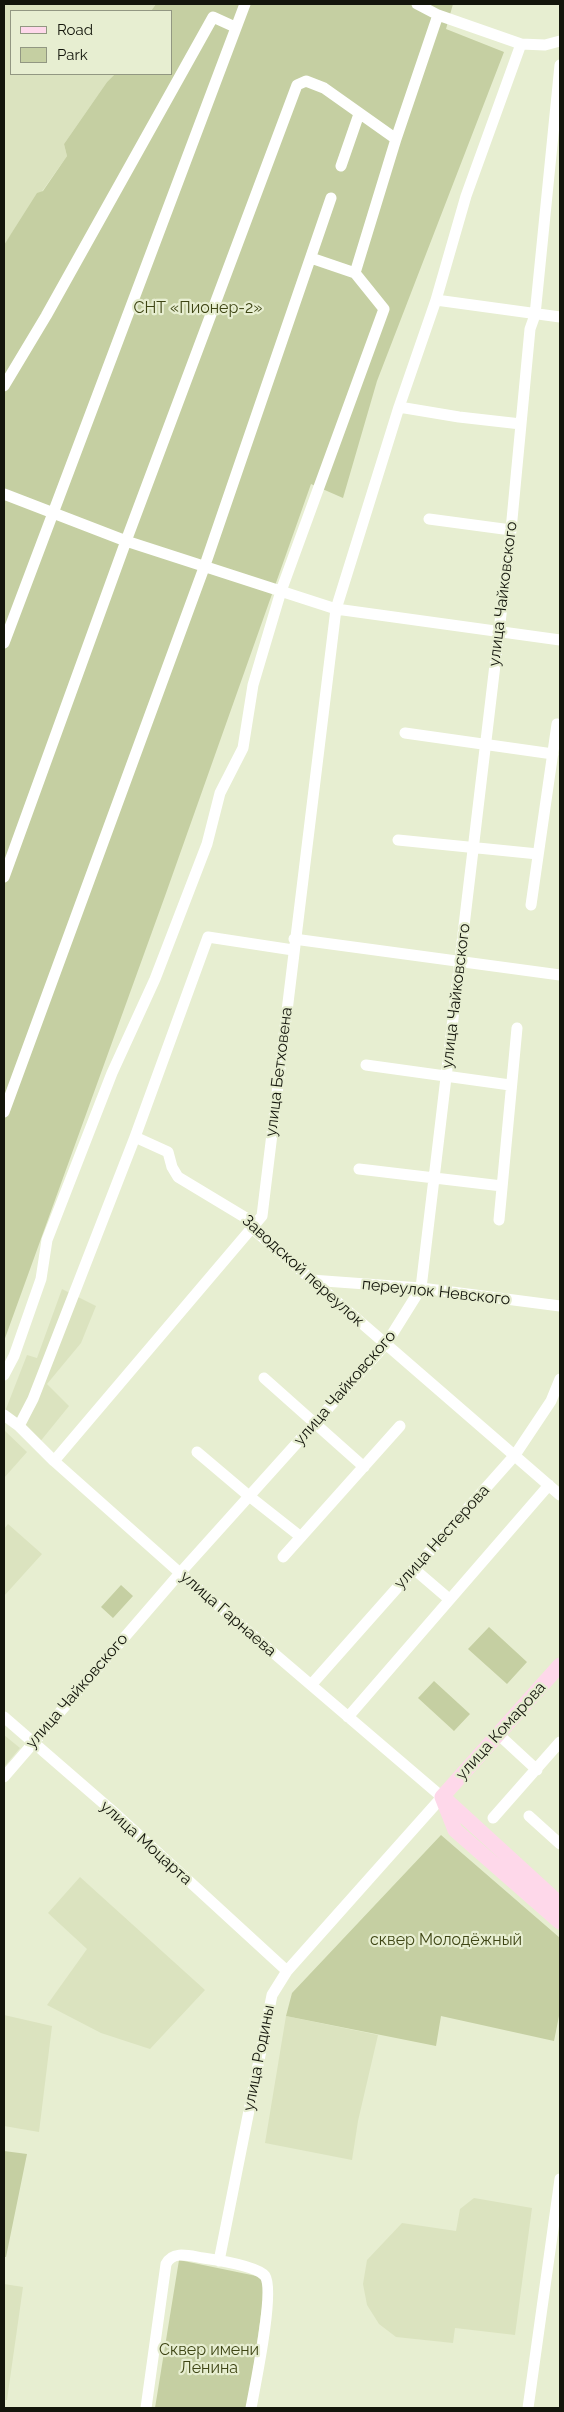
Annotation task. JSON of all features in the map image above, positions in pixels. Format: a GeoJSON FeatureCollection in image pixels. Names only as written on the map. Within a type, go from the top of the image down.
{"type":"FeatureCollection","features":[{"type":"Feature","properties":{"kind":"main road","name":"улица Комарова"},"geometry":{"type":"LineString","coordinates":[[442,1797],[560,1665]]}},
{"type":"Feature","properties":{"kind":"main road","name":"улица Гарнаева"},"geometry":{"type":"LineString","coordinates":[[442,1797],[560,1904]]}},
{"type":"Feature","properties":{"kind":"main road","name":"улица Гарнаева"},"geometry":{"type":"LineString","coordinates":[[442,1797],[455,1830],[560,1922]]}},
{"type":"Feature","properties":{"kind":"street"},"geometry":{"type":"LineString","coordinates":[[4,644],[245,4]]}},
{"type":"Feature","properties":{"kind":"street"},"geometry":{"type":"LineString","coordinates":[[417,4],[438,15],[521,44],[545,45],[560,41]]}},
{"type":"Feature","properties":{"kind":"street"},"geometry":{"type":"LineString","coordinates":[[355,273],[396,139],[438,15]]}},
{"type":"Feature","properties":{"kind":"street"},"geometry":{"type":"LineString","coordinates":[[4,386],[46,316],[212,17],[235,27]]}},
{"type":"Feature","properties":{"kind":"street","name":"улица Бетховена"},"geometry":{"type":"LineString","coordinates":[[54,1461],[262,1216],[336,608],[398,407],[436,300],[466,196],[521,44]]}},
{"type":"Feature","properties":{"kind":"street","name":"улица Чайковского"},"geometry":{"type":"LineString","coordinates":[[4,1777],[180,1573],[386,1344],[421,1288],[511,530],[530,329],[535,314],[560,65]]}},
{"type":"Feature","properties":{"kind":"street"},"geometry":{"type":"LineString","coordinates":[[4,877],[126,541],[297,85],[306,81],[324,88],[396,139]]}},
{"type":"Feature","properties":{"kind":"street"},"geometry":{"type":"LineString","coordinates":[[341,166],[359,114]]}},
{"type":"Feature","properties":{"kind":"street"},"geometry":{"type":"LineString","coordinates":[[4,1112],[204,565],[331,198]]}},
{"type":"Feature","properties":{"kind":"street"},"geometry":{"type":"LineString","coordinates":[[4,1375],[14,1356],[41,1279],[47,1240],[112,1073],[155,979],[207,844],[220,793],[243,748],[253,684],[281,591],[384,309],[355,273],[311,258]]}},
{"type":"Feature","properties":{"kind":"street"},"geometry":{"type":"LineString","coordinates":[[436,300],[560,317]]}},
{"type":"Feature","properties":{"kind":"street"},"geometry":{"type":"LineString","coordinates":[[398,407],[459,417],[521,424]]}},
{"type":"Feature","properties":{"kind":"street"},"geometry":{"type":"LineString","coordinates":[[4,494],[126,541],[336,608],[498,633],[560,640]]}},
{"type":"Feature","properties":{"kind":"street"},"geometry":{"type":"LineString","coordinates":[[429,519],[511,530]]}},
{"type":"Feature","properties":{"kind":"street"},"geometry":{"type":"LineString","coordinates":[[531,905],[558,724]]}},
{"type":"Feature","properties":{"kind":"street"},"geometry":{"type":"LineString","coordinates":[[405,733],[553,754]]}},
{"type":"Feature","properties":{"kind":"street"},"geometry":{"type":"LineString","coordinates":[[398,840],[538,854]]}},
{"type":"Feature","properties":{"kind":"street"},"geometry":{"type":"LineString","coordinates":[[19,1426],[33,1399],[135,1137],[208,937],[294,944],[560,975]]}},
{"type":"Feature","properties":{"kind":"street"},"geometry":{"type":"LineString","coordinates":[[499,1220],[510,1086],[517,1028]]}},
{"type":"Feature","properties":{"kind":"street"},"geometry":{"type":"LineString","coordinates":[[366,1065],[446,1075],[510,1086]]}},
{"type":"Feature","properties":{"kind":"street","name":"Заводской переулок"},"geometry":{"type":"LineString","coordinates":[[135,1137],[168,1152],[172,1167],[178,1176],[246,1218],[252,1228],[560,1495]]}},
{"type":"Feature","properties":{"kind":"street"},"geometry":{"type":"LineString","coordinates":[[359,1169],[502,1186]]}},
{"type":"Feature","properties":{"kind":"street","name":"переулок Невского"},"geometry":{"type":"LineString","coordinates":[[311,1280],[421,1288],[560,1306]]}},
{"type":"Feature","properties":{"kind":"street"},"geometry":{"type":"LineString","coordinates":[[264,1378],[364,1467]]}},
{"type":"Feature","properties":{"kind":"street","name":"улица Нестерова"},"geometry":{"type":"LineString","coordinates":[[310,1685],[515,1456],[551,1400],[560,1379]]}},
{"type":"Feature","properties":{"kind":"street","name":"улица Гарнаева"},"geometry":{"type":"LineString","coordinates":[[4,1415],[19,1426],[54,1461],[180,1573],[442,1797]]}},
{"type":"Feature","properties":{"kind":"street"},"geometry":{"type":"LineString","coordinates":[[283,1557],[400,1426]]}},
{"type":"Feature","properties":{"kind":"street"},"geometry":{"type":"LineString","coordinates":[[197,1452],[301,1537]]}},
{"type":"Feature","properties":{"kind":"street"},"geometry":{"type":"LineString","coordinates":[[348,1717],[549,1485]]}},
{"type":"Feature","properties":{"kind":"street"},"geometry":{"type":"LineString","coordinates":[[414,1569],[449,1599]]}},
{"type":"Feature","properties":{"kind":"street","name":"улица Моцарта"},"geometry":{"type":"LineString","coordinates":[[4,1717],[117,1815],[287,1971]]}},
{"type":"Feature","properties":{"kind":"street"},"geometry":{"type":"LineString","coordinates":[[498,1734],[536,1770]]}},
{"type":"Feature","properties":{"kind":"street"},"geometry":{"type":"LineString","coordinates":[[493,1818],[560,1742]]}},
{"type":"Feature","properties":{"kind":"street","name":"улица Родины"},"geometry":{"type":"LineString","coordinates":[[219,2261],[272,1995],[287,1971],[442,1797]]}},
{"type":"Feature","properties":{"kind":"street"},"geometry":{"type":"LineString","coordinates":[[529,1816],[560,1844]]}},
{"type":"Feature","properties":{"kind":"street"},"geometry":{"type":"LineString","coordinates":[[528,2408],[560,2179]]}},
{"type":"Feature","properties":{"kind":"street"},"geometry":{"type":"LineString","coordinates":[[146,2408],[166,2264],[169,2258],[175,2254],[219,2261],[257,2270],[265,2276],[268,2286],[265,2328],[252,2408]]}},
{"type":"Feature","properties":{"kind":"shaded area"},"geometry":{"type":"Polygon","coordinates":[[[4,4],[156,4],[152,10],[10,10],[10,75],[114,75],[107,82],[64,144],[67,156],[4,245],[4,4]]]}},
{"type":"Feature","properties":{"kind":"shaded area"},"geometry":{"type":"Polygon","coordinates":[[[62,1289],[96,1306],[81,1343],[47,1384],[69,1406],[39,1443],[4,1414],[27,1355],[37,1358],[62,1289]]]}},
{"type":"Feature","properties":{"kind":"shaded area"},"geometry":{"type":"Polygon","coordinates":[[[4,1430],[27,1452],[4,1478],[4,1430]]]}},
{"type":"Feature","properties":{"kind":"shaded area"},"geometry":{"type":"Polygon","coordinates":[[[8,1524],[42,1554],[4,1596],[4,1529],[8,1524]]]}},
{"type":"Feature","properties":{"kind":"shaded area"},"geometry":{"type":"Polygon","coordinates":[[[4,1735],[20,1748],[4,1767],[4,1735]]]}},
{"type":"Feature","properties":{"kind":"shaded area"},"geometry":{"type":"Polygon","coordinates":[[[80,1877],[205,1990],[150,2049],[101,2033],[47,2005],[87,1949],[48,1913],[80,1877]]]}},
{"type":"Feature","properties":{"kind":"shaded area"},"geometry":{"type":"Polygon","coordinates":[[[4,2015],[52,2026],[39,2132],[4,2126],[4,2015]]]}},
{"type":"Feature","properties":{"kind":"shaded area"},"geometry":{"type":"Polygon","coordinates":[[[286,2016],[378,2035],[358,2121],[352,2160],[265,2143],[286,2016]]]}},
{"type":"Feature","properties":{"kind":"shaded area"},"geometry":{"type":"Polygon","coordinates":[[[474,2198],[532,2208],[515,2335],[455,2328],[453,2343],[396,2337],[379,2324],[367,2305],[363,2284],[367,2260],[402,2223],[456,2231],[460,2209],[474,2198]]]}},
{"type":"Feature","properties":{"kind":"shaded area"},"geometry":{"type":"Polygon","coordinates":[[[4,2284],[23,2287],[7,2400],[4,2400],[4,2284]]]}},
{"type":"Feature","properties":{"kind":"green space","name":"СНТ «Пионер-2»"},"geometry":{"type":"Polygon","coordinates":[[[156,4],[453,4],[446,29],[504,52],[377,381],[343,498],[311,484],[4,1341],[4,245],[37,193],[43,191],[67,156],[64,144],[107,82],[114,75],[172,75],[172,10],[152,10],[156,4]]]}},
{"type":"Feature","properties":{"kind":"green space"},"geometry":{"type":"Polygon","coordinates":[[[121,1585],[133,1596],[113,1618],[101,1607],[121,1585]]]}},
{"type":"Feature","properties":{"kind":"green space"},"geometry":{"type":"Polygon","coordinates":[[[489,1627],[527,1662],[507,1684],[468,1649],[489,1627]]]}},
{"type":"Feature","properties":{"kind":"green space"},"geometry":{"type":"Polygon","coordinates":[[[434,1681],[470,1714],[454,1731],[418,1698],[434,1681]]]}},
{"type":"Feature","properties":{"kind":"green space","name":"сквер Молодёжный"},"geometry":{"type":"Polygon","coordinates":[[[441,1835],[560,1938],[560,2011],[554,2041],[441,2016],[436,2046],[286,2016],[292,1993],[441,1835]]]}},
{"type":"Feature","properties":{"kind":"green space"},"geometry":{"type":"Polygon","coordinates":[[[4,2151],[27,2154],[6,2257],[4,2257],[4,2151]]]}},
{"type":"Feature","properties":{"kind":"green space","name":"Сквер имени Ленина"},"geometry":{"type":"Polygon","coordinates":[[[179,2260],[266,2278],[248,2408],[155,2408],[179,2260]]]}}]}
